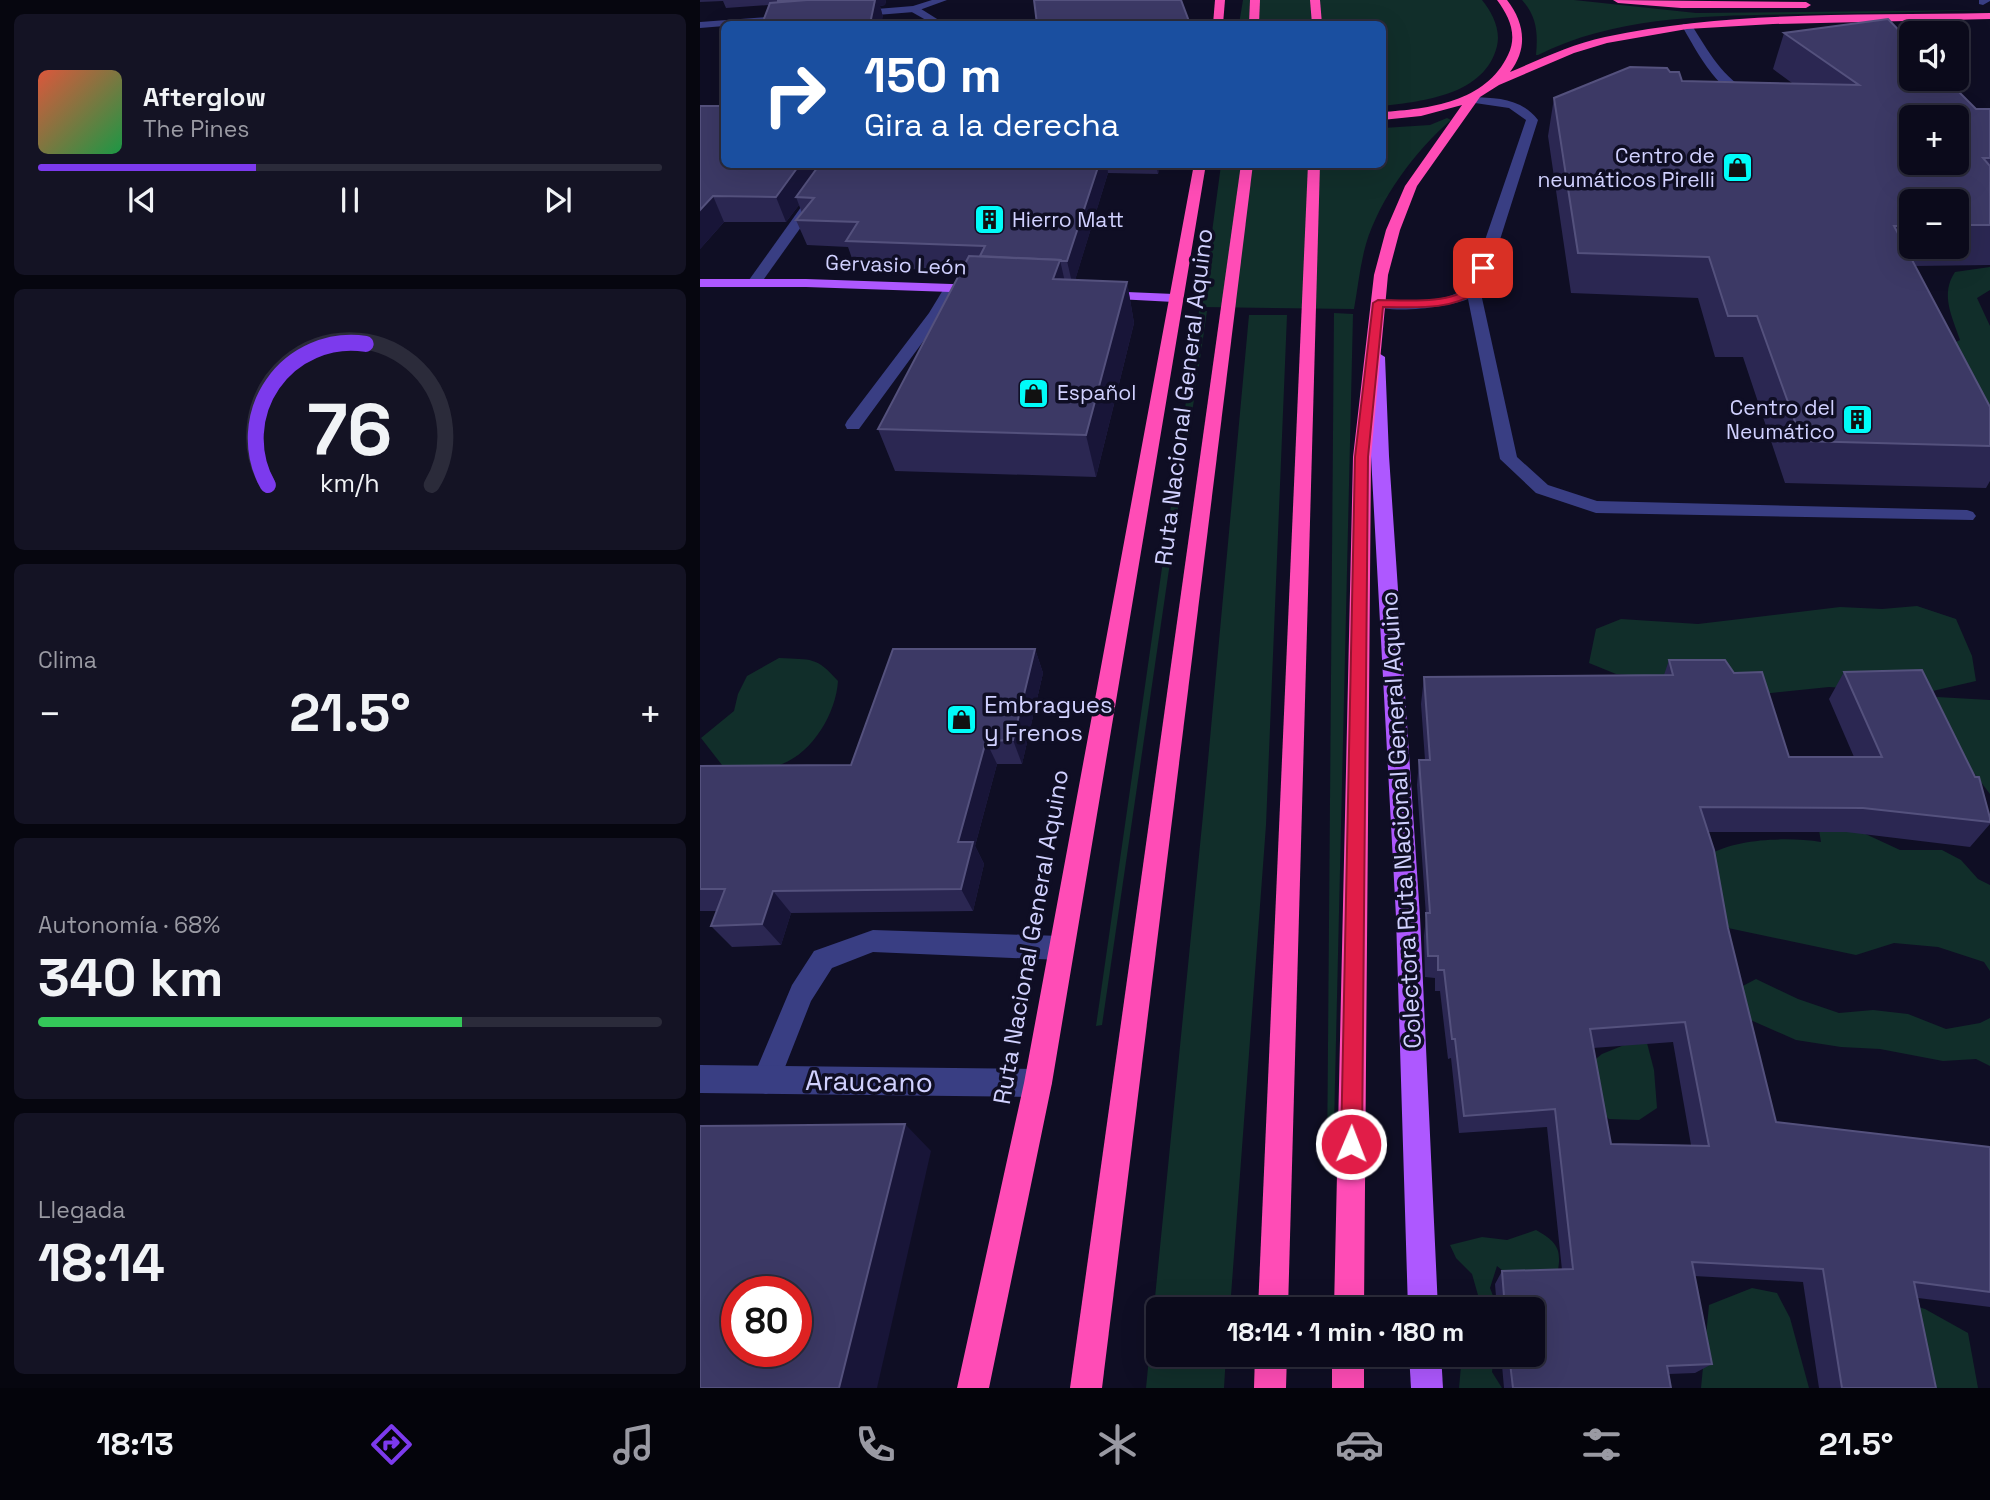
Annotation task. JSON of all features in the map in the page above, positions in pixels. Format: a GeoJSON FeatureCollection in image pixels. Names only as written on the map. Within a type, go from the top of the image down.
{"type":"FeatureCollection","features":[{"type":"Feature","properties":{"kind":"highway"},"geometry":{"type":"LineString","coordinates":[[1218,21],[1220,0]]}},
{"type":"Feature","properties":{"kind":"highway"},"geometry":{"type":"LineString","coordinates":[[1254,21],[1255,0]]}},
{"type":"Feature","properties":{"kind":"highway"},"geometry":{"type":"LineString","coordinates":[[1315,0],[1317,21]]}},
{"type":"Feature","properties":{"kind":"highway"},"geometry":{"type":"LineString","coordinates":[[1496,82],[1513,60],[1518,43],[1517,27],[1510,10],[1502,0]]}},
{"type":"Feature","properties":{"kind":"highway"},"geometry":{"type":"LineString","coordinates":[[1618,0],[1681,5],[1820,5]]}},
{"type":"Feature","properties":{"kind":"highway"},"geometry":{"type":"LineString","coordinates":[[1969,2],[1986,1]]}},
{"type":"Feature","properties":{"kind":"highway"},"geometry":{"type":"LineString","coordinates":[[1349,1297],[1362,457],[1378,303],[1388,248],[1411,186],[1474,98],[1496,82],[1570,51],[1605,40],[1687,26],[1773,20],[1990,16]]}},
{"type":"Feature","properties":{"kind":"highway"},"geometry":{"type":"LineString","coordinates":[[1386,115],[1436,109],[1474,98]]}},
{"type":"Feature","properties":{"kind":"highway","name":"Ruta Nacional General Aquino"},"geometry":{"type":"LineString","coordinates":[[973,1388],[1038,1083],[1174,298],[1199,168]]}},
{"type":"Feature","properties":{"kind":"highway","name":"Ruta Nacional General Aquino"},"geometry":{"type":"LineString","coordinates":[[1086,1388],[1246,168]]}},
{"type":"Feature","properties":{"kind":"highway"},"geometry":{"type":"LineString","coordinates":[[1273,1297],[1314,168]]}},
{"type":"Feature","properties":{"kind":"highway"},"geometry":{"type":"LineString","coordinates":[[1270,1388],[1271,1367]]}},
{"type":"Feature","properties":{"kind":"highway"},"geometry":{"type":"LineString","coordinates":[[1348,1367],[1348,1388]]}},
{"type":"Feature","properties":{"kind":"main road","name":"Gervasio León"},"geometry":{"type":"LineString","coordinates":[[700,283],[996,290]]}},
{"type":"Feature","properties":{"kind":"main road"},"geometry":{"type":"LineString","coordinates":[[1092,294],[1174,298]]}},
{"type":"Feature","properties":{"kind":"main road","name":"Colectora Ruta Nacional General Aquino"},"geometry":{"type":"LineString","coordinates":[[1376,330],[1380,456],[1408,918],[1423,1297]]}},
{"type":"Feature","properties":{"kind":"main road"},"geometry":{"type":"LineString","coordinates":[[1426,1367],[1427,1388]]}},
{"type":"Feature","properties":{"kind":"street"},"geometry":{"type":"LineString","coordinates":[[834,15],[915,9],[940,2]]}},
{"type":"Feature","properties":{"kind":"street"},"geometry":{"type":"LineString","coordinates":[[915,9],[935,21]]}},
{"type":"Feature","properties":{"kind":"street"},"geometry":{"type":"LineString","coordinates":[[754,21],[807,17]]}},
{"type":"Feature","properties":{"kind":"street"},"geometry":{"type":"LineString","coordinates":[[700,25],[721,23]]}},
{"type":"Feature","properties":{"kind":"street"},"geometry":{"type":"LineString","coordinates":[[1687,26],[1714,71],[1733,89],[1754,98],[1767,99]]}},
{"type":"Feature","properties":{"kind":"street"},"geometry":{"type":"LineString","coordinates":[[1474,98],[1525,109],[1538,117],[1473,289],[1509,459],[1542,489],[1596,507],[1967,516]]}},
{"type":"Feature","properties":{"kind":"street"},"geometry":{"type":"LineString","coordinates":[[754,283],[821,188]]}},
{"type":"Feature","properties":{"kind":"street"},"geometry":{"type":"LineString","coordinates":[[853,425],[936,314],[951,288]]}},
{"type":"Feature","properties":{"kind":"street"},"geometry":{"type":"LineString","coordinates":[[1378,303],[1420,304],[1453,299],[1473,289]]}},
{"type":"Feature","properties":{"kind":"street"},"geometry":{"type":"LineString","coordinates":[[766,1080],[802,994],[823,959],[873,941],[1061,948]]}},
{"type":"Feature","properties":{"kind":"street","name":"Araucano"},"geometry":{"type":"LineString","coordinates":[[700,1079],[1038,1083]]}},
{"type":"Feature","properties":{"kind":"green space"},"geometry":{"type":"Polygon","coordinates":[[[1243,0],[1482,0],[1495,22],[1498,40],[1490,62],[1480,75],[1466,85],[1434,98],[1386,106],[1386,21],[1240,21],[1243,0]]]}},
{"type":"Feature","properties":{"kind":"green space"},"geometry":{"type":"Polygon","coordinates":[[[1522,0],[1574,0],[1696,13],[1990,10],[1737,15],[1668,20],[1601,32],[1536,55],[1535,26],[1531,13],[1522,0]]]}},
{"type":"Feature","properties":{"kind":"green space"},"geometry":{"type":"Polygon","coordinates":[[[1447,118],[1451,120],[1424,146],[1400,176],[1380,210],[1366,244],[1354,309],[1202,307],[1221,168],[1386,168],[1386,128],[1430,125],[1447,118]]]}},
{"type":"Feature","properties":{"kind":"green space"},"geometry":{"type":"Polygon","coordinates":[[[1990,267],[1990,290],[1977,298],[1990,326],[1990,469],[1939,351],[1960,340],[1948,297],[1948,289],[1955,272],[1990,267]]]}},
{"type":"Feature","properties":{"kind":"green space"},"geometry":{"type":"Polygon","coordinates":[[[1199,311],[1207,311],[1102,1025],[1096,1026],[1199,311]]]}},
{"type":"Feature","properties":{"kind":"green space"},"geometry":{"type":"Polygon","coordinates":[[[1334,313],[1353,314],[1333,1168],[1327,1168],[1334,313]]]}},
{"type":"Feature","properties":{"kind":"green space"},"geometry":{"type":"Polygon","coordinates":[[[1249,315],[1287,315],[1266,825],[1231,1297],[1155,1297],[1249,315]]]}},
{"type":"Feature","properties":{"kind":"green space"},"geometry":{"type":"Polygon","coordinates":[[[1917,606],[1956,619],[1972,656],[1976,681],[1924,693],[1829,687],[1762,694],[1657,677],[1616,674],[1589,663],[1596,629],[1621,619],[1698,624],[1840,607],[1882,609],[1917,606]]]}},
{"type":"Feature","properties":{"kind":"green space"},"geometry":{"type":"Polygon","coordinates":[[[779,658],[813,661],[824,667],[838,681],[828,718],[813,741],[793,758],[769,768],[729,774],[701,738],[734,711],[738,694],[747,676],[779,658]]]}},
{"type":"Feature","properties":{"kind":"green space"},"geometry":{"type":"Polygon","coordinates":[[[1937,697],[1990,700],[1990,794],[1945,735],[1937,697]]]}},
{"type":"Feature","properties":{"kind":"green space"},"geometry":{"type":"Polygon","coordinates":[[[1818,824],[1859,831],[1900,850],[1942,850],[1961,860],[1978,879],[1990,885],[1990,971],[1984,962],[1938,947],[1894,943],[1856,955],[1728,928],[1713,887],[1709,855],[1733,845],[1763,840],[1821,842],[1818,824]]]}},
{"type":"Feature","properties":{"kind":"green space"},"geometry":{"type":"Polygon","coordinates":[[[1756,979],[1798,999],[1839,1013],[1873,1010],[1908,1014],[1946,1029],[1980,1023],[1990,1018],[1990,1066],[1976,1059],[1943,1061],[1880,1049],[1841,1047],[1796,1040],[1746,1018],[1739,988],[1756,979]]]}},
{"type":"Feature","properties":{"kind":"green space"},"geometry":{"type":"Polygon","coordinates":[[[1634,1041],[1647,1043],[1654,1070],[1657,1108],[1639,1120],[1609,1119],[1595,1105],[1591,1063],[1602,1054],[1634,1041]]]}},
{"type":"Feature","properties":{"kind":"green space"},"geometry":{"type":"Polygon","coordinates":[[[1536,1230],[1550,1239],[1559,1253],[1557,1276],[1513,1279],[1497,1266],[1490,1288],[1493,1297],[1477,1297],[1472,1274],[1456,1258],[1450,1245],[1482,1237],[1507,1240],[1536,1230]]]}},
{"type":"Feature","properties":{"kind":"green space"},"geometry":{"type":"Polygon","coordinates":[[[1752,1288],[1777,1293],[1790,1318],[1809,1388],[1701,1388],[1709,1305],[1752,1288]]]}},
{"type":"Feature","properties":{"kind":"green space"},"geometry":{"type":"Polygon","coordinates":[[[1908,1304],[1925,1309],[1968,1333],[1978,1388],[1913,1388],[1908,1304]]]}},
{"type":"Feature","properties":{"kind":"green space"},"geometry":{"type":"Polygon","coordinates":[[[1148,1367],[1225,1367],[1224,1388],[1146,1388],[1148,1367]]]}},
{"type":"Feature","properties":{"kind":"green space"},"geometry":{"type":"Polygon","coordinates":[[[1461,1367],[1493,1367],[1492,1372],[1502,1388],[1459,1388],[1461,1367]]]}},
{"type":"Feature","properties":{"kind":"building"},"geometry":{"type":"Polygon","coordinates":[[[875,0],[871,21],[763,21],[770,3],[875,0]]]}},
{"type":"Feature","properties":{"kind":"building"},"geometry":{"type":"Polygon","coordinates":[[[1034,0],[1181,0],[1189,21],[1037,21],[1034,0]]]}},
{"type":"Feature","properties":{"kind":"building"},"geometry":{"type":"Polygon","coordinates":[[[1888,19],[1899,30],[1899,91],[1958,91],[1976,109],[1990,109],[1990,158],[1983,158],[1990,166],[1990,225],[1969,225],[1969,189],[1899,189],[1899,226],[1894,226],[1899,235],[1899,259],[1912,259],[1990,407],[1990,446],[1802,441],[1757,316],[1728,316],[1709,257],[1578,253],[1554,98],[1630,67],[1667,68],[1670,72],[1679,72],[1682,81],[1859,85],[1784,33],[1888,19]]]}},
{"type":"Feature","properties":{"kind":"building"},"geometry":{"type":"Polygon","coordinates":[[[700,106],[721,106],[721,168],[797,168],[776,197],[713,196],[700,210],[700,106]]]}},
{"type":"Feature","properties":{"kind":"building","name":"Hierro Matt"},"geometry":{"type":"Polygon","coordinates":[[[817,168],[1098,168],[1067,261],[980,256],[985,246],[846,241],[858,222],[796,220],[814,198],[796,197],[817,168]]]}},
{"type":"Feature","properties":{"kind":"building"},"geometry":{"type":"Polygon","coordinates":[[[969,256],[1060,260],[1053,279],[1127,282],[1086,435],[878,429],[969,256]]]}},
{"type":"Feature","properties":{"kind":"building"},"geometry":{"type":"Polygon","coordinates":[[[893,649],[1035,649],[1013,740],[986,741],[958,842],[973,842],[961,889],[773,891],[762,924],[711,926],[725,889],[700,889],[700,766],[851,765],[893,649]]]}},
{"type":"Feature","properties":{"kind":"building"},"geometry":{"type":"Polygon","coordinates":[[[1669,660],[1725,660],[1734,673],[1762,672],[1789,757],[1882,757],[1844,672],[1922,670],[1975,777],[1979,777],[1990,822],[1863,808],[1700,807],[1714,850],[1728,928],[1776,1122],[1990,1147],[1990,1292],[1914,1282],[1936,1388],[1842,1388],[1823,1269],[1692,1262],[1712,1364],[1667,1366],[1671,1388],[1513,1388],[1511,1367],[1545,1367],[1545,1297],[1504,1297],[1502,1271],[1573,1269],[1555,1109],[1464,1116],[1444,970],[1438,970],[1438,956],[1428,956],[1426,913],[1430,913],[1419,760],[1430,760],[1424,677],[1673,675],[1669,660]],[[1685,1022],[1590,1029],[1611,1144],[1709,1146],[1685,1022]]]}},
{"type":"Feature","properties":{"kind":"building"},"geometry":{"type":"Polygon","coordinates":[[[905,1124],[839,1388],[700,1388],[700,1126],[905,1124]]]}},
{"type":"Feature","properties":{"kind":"place","name":"Centro de neumáticos Pirelli"},"geometry":{"type":"Point","coordinates":[1738,168]}},
{"type":"Feature","properties":{"kind":"place","name":"Hierro Matt"},"geometry":{"type":"Point","coordinates":[989,220]}},
{"type":"Feature","properties":{"kind":"place","name":"Español"},"geometry":{"type":"Point","coordinates":[1034,393]}},
{"type":"Feature","properties":{"kind":"place","name":"Centro del Neumático"},"geometry":{"type":"Point","coordinates":[1858,420]}},
{"type":"Feature","properties":{"kind":"place","name":"Embragues y Frenos"},"geometry":{"type":"Point","coordinates":[961,719]}},
{"type":"Feature","properties":{"kind":"route"},"geometry":{"type":"LineString","coordinates":[[1351,1144],[1362,457],[1378,303],[1420,304],[1453,299],[1473,289],[1483,268]]}}]}
